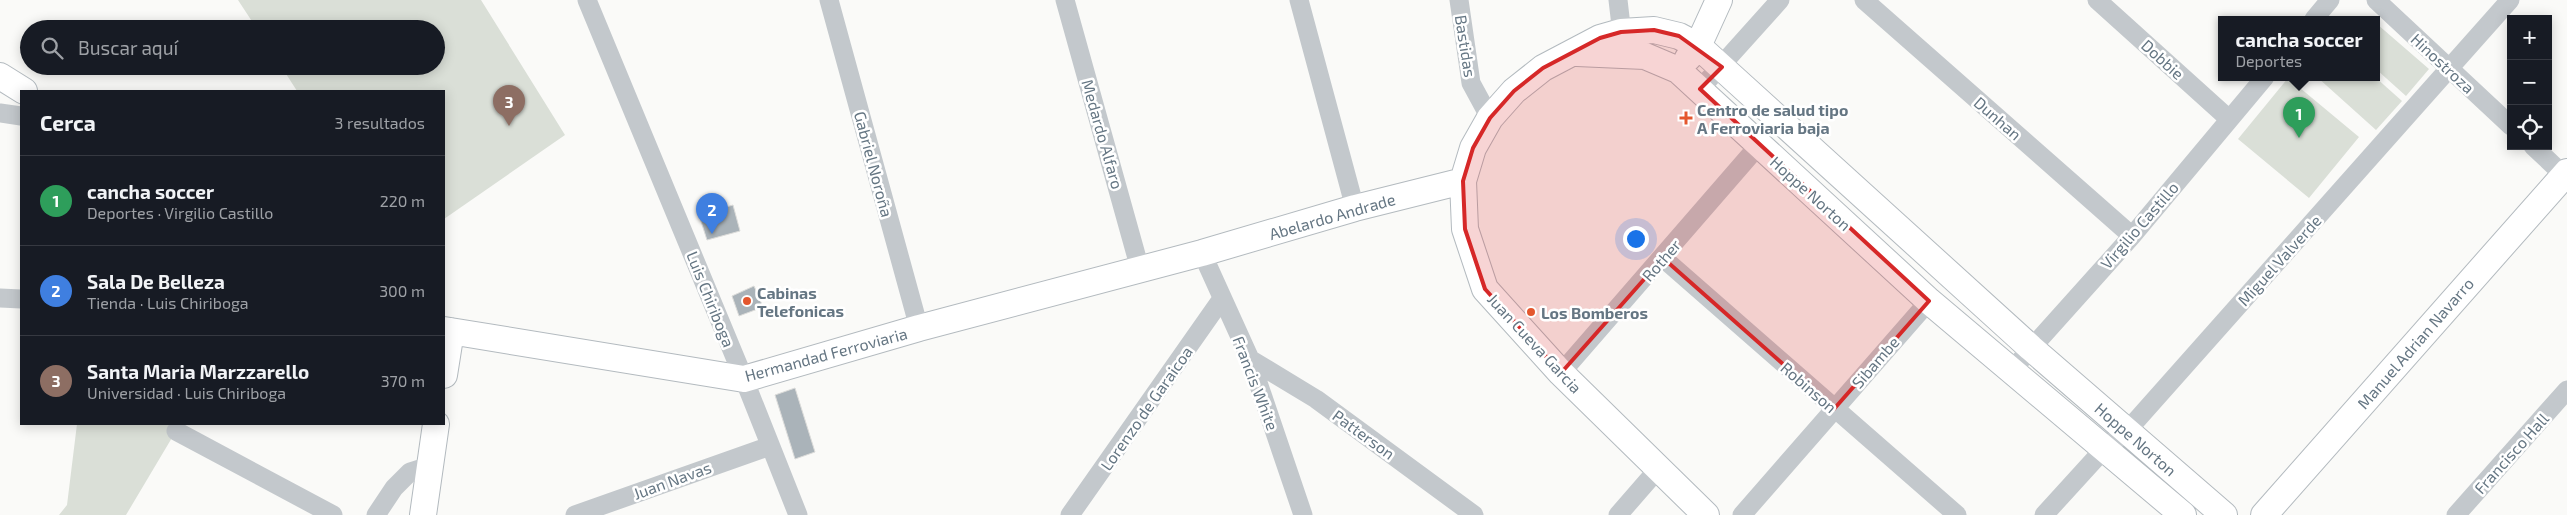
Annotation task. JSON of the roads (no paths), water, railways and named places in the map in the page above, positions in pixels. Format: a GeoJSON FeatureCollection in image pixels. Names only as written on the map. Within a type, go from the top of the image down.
{"type":"FeatureCollection","features":[{"type":"Feature","properties":{"kind":"street","name":"Luis Chiriboga"},"geometry":{"type":"LineString","coordinates":[[587,0],[744,379],[798,515]]}},
{"type":"Feature","properties":{"kind":"street","name":"Gabriel Noroña"},"geometry":{"type":"LineString","coordinates":[[829,0],[920,328]]}},
{"type":"Feature","properties":{"kind":"street","name":"Medardo Alfaro"},"geometry":{"type":"LineString","coordinates":[[1066,0],[1140,269]]}},
{"type":"Feature","properties":{"kind":"street","name":"Bastidas"},"geometry":{"type":"LineString","coordinates":[[1459,0],[1471,83],[1490,118]]}},
{"type":"Feature","properties":{"kind":"street"},"geometry":{"type":"LineString","coordinates":[[1618,0],[1623,43]]}},
{"type":"Feature","properties":{"kind":"street"},"geometry":{"type":"LineString","coordinates":[[1678,70],[1698,46],[1719,0]]}},
{"type":"Feature","properties":{"kind":"street"},"geometry":{"type":"LineString","coordinates":[[1700,89],[1722,67],[1780,0]]}},
{"type":"Feature","properties":{"kind":"street","name":"Dunhan"},"geometry":{"type":"LineString","coordinates":[[1864,0],[2132,236]]}},
{"type":"Feature","properties":{"kind":"street","name":"Dobbie"},"geometry":{"type":"LineString","coordinates":[[2097,0],[2229,119]]}},
{"type":"Feature","properties":{"kind":"street"},"geometry":{"type":"LineString","coordinates":[[2317,16],[2330,0]]}},
{"type":"Feature","properties":{"kind":"street","name":"Hinostroza"},"geometry":{"type":"LineString","coordinates":[[2376,0],[2507,122]]}},
{"type":"Feature","properties":{"kind":"street","name":"Miguel Valverde"},"geometry":{"type":"LineString","coordinates":[[2044,515],[2105,448],[2126,432],[2510,0]]}},
{"type":"Feature","properties":{"kind":"street"},"geometry":{"type":"LineString","coordinates":[[1303,1],[1355,208]]}},
{"type":"Feature","properties":{"kind":"street","name":"Hoppe Norton"},"geometry":{"type":"LineString","coordinates":[[1576,52],[1623,43],[1654,30],[1679,36],[1698,46],[2126,432],[2224,515]]}},
{"type":"Feature","properties":{"kind":"street","name":"Hoppe Norton"},"geometry":{"type":"LineString","coordinates":[[1623,43],[1645,56],[1678,70],[1929,301],[2183,515]]}},
{"type":"Feature","properties":{"kind":"street","name":"Juan Cueva Garcia"},"geometry":{"type":"LineString","coordinates":[[1576,52],[1543,68],[1514,91],[1490,118],[1473,148],[1463,181],[1465,229],[1486,289],[1561,373],[1706,515]]}},
{"type":"Feature","properties":{"kind":"street"},"geometry":{"type":"LineString","coordinates":[[0,76],[22,90]]}},
{"type":"Feature","properties":{"kind":"street","name":"Virgilio Castillo"},"geometry":{"type":"LineString","coordinates":[[2011,371],[2132,236],[2262,81]]}},
{"type":"Feature","properties":{"kind":"street"},"geometry":{"type":"LineString","coordinates":[[0,113],[20,116]]}},
{"type":"Feature","properties":{"kind":"street","name":"Rother"},"geometry":{"type":"LineString","coordinates":[[1561,373],[1663,258],[1759,145]]}},
{"type":"Feature","properties":{"kind":"street"},"geometry":{"type":"LineString","coordinates":[[2538,150],[2566,175]]}},
{"type":"Feature","properties":{"kind":"street","name":"Manuel Adrian Navarro"},"geometry":{"type":"LineString","coordinates":[[2264,515],[2566,175]]}},
{"type":"Feature","properties":{"kind":"street","name":"Abelardo Andrade"},"geometry":{"type":"LineString","coordinates":[[1202,253],[1355,208],[1463,181]]}},
{"type":"Feature","properties":{"kind":"street","name":"Hermandad Ferroviaria"},"geometry":{"type":"LineString","coordinates":[[447,331],[744,379],[920,328],[1202,253]]}},
{"type":"Feature","properties":{"kind":"street","name":"Francis White"},"geometry":{"type":"LineString","coordinates":[[1202,253],[1221,300],[1250,359],[1302,515]]}},
{"type":"Feature","properties":{"kind":"street","name":"Robinson"},"geometry":{"type":"LineString","coordinates":[[1663,258],[1957,515]]}},
{"type":"Feature","properties":{"kind":"street"},"geometry":{"type":"LineString","coordinates":[[0,298],[20,299]]}},
{"type":"Feature","properties":{"kind":"street","name":"Lorenzo de Garaicoa"},"geometry":{"type":"LineString","coordinates":[[1070,515],[1221,300]]}},
{"type":"Feature","properties":{"kind":"street","name":"Sibambe"},"geometry":{"type":"LineString","coordinates":[[1742,515],[1929,301]]}},
{"type":"Feature","properties":{"kind":"street"},"geometry":{"type":"LineString","coordinates":[[445,360],[447,331]]}},
{"type":"Feature","properties":{"kind":"street","name":"Patterson"},"geometry":{"type":"LineString","coordinates":[[1250,359],[1316,399],[1474,515]]}},
{"type":"Feature","properties":{"kind":"street","name":"Francisco Hall"},"geometry":{"type":"LineString","coordinates":[[2464,512],[2567,390]]}},
{"type":"Feature","properties":{"kind":"street"},"geometry":{"type":"LineString","coordinates":[[423,515],[436,425]]}},
{"type":"Feature","properties":{"kind":"street"},"geometry":{"type":"LineString","coordinates":[[176,431],[333,515]]}},
{"type":"Feature","properties":{"kind":"street","name":"Juan Navas"},"geometry":{"type":"LineString","coordinates":[[575,515],[770,446]]}},
{"type":"Feature","properties":{"kind":"street"},"geometry":{"type":"LineString","coordinates":[[376,515],[394,488],[410,472],[429,466]]}},
{"type":"Feature","properties":{"kind":"street"},"geometry":{"type":"LineString","coordinates":[[1618,515],[1658,469]]}},
{"type":"Feature","properties":{"kind":"place","name":"Centro de salud tipo A Ferroviaria baja"},"geometry":{"type":"Point","coordinates":[1686,118]}},
{"type":"Feature","properties":{"kind":"place","name":"Santa Maria Marzzarello"},"geometry":{"type":"Point","coordinates":[509,126]}},
{"type":"Feature","properties":{"kind":"place","name":"cancha soccer"},"geometry":{"type":"Point","coordinates":[2299,138]}},
{"type":"Feature","properties":{"kind":"place","name":"Sala De Belleza"},"geometry":{"type":"Point","coordinates":[712,234]}},
{"type":"Feature","properties":{"kind":"place","name":"Cabinas Telefonicas"},"geometry":{"type":"Point","coordinates":[747,301]}},
{"type":"Feature","properties":{"kind":"place","name":"Los Bomberos"},"geometry":{"type":"Point","coordinates":[1531,312]}}]}
